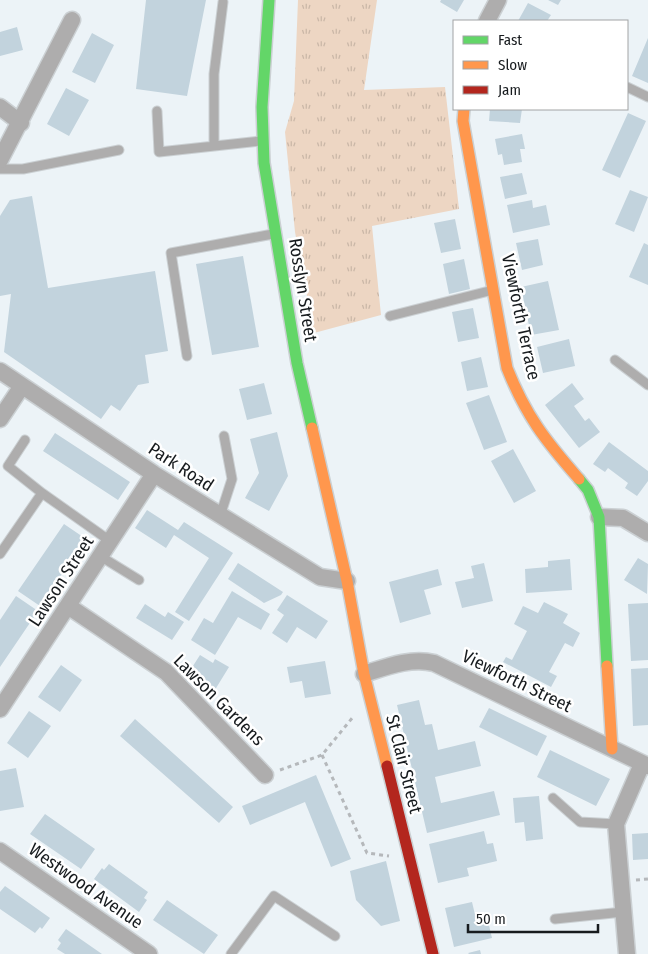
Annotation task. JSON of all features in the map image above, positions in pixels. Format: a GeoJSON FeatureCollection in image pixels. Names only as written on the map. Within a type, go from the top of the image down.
{"type":"FeatureCollection","features":[{"type":"Feature","properties":{"kind":"main road","name":"Rosslyn Street"},"geometry":{"type":"LineString","coordinates":[[270,0],[265,49],[264,163],[297,363],[347,581]]}},
{"type":"Feature","properties":{"kind":"main road","name":"Viewforth Terrace"},"geometry":{"type":"LineString","coordinates":[[464,110],[463,122],[507,368],[520,401],[541,435],[588,490],[599,517],[612,749]]}},
{"type":"Feature","properties":{"kind":"main road","name":"St Clair Street"},"geometry":{"type":"LineString","coordinates":[[347,581],[364,674],[433,954]]}},
{"type":"Feature","properties":{"kind":"street"},"geometry":{"type":"LineString","coordinates":[[487,20],[498,0]]}},
{"type":"Feature","properties":{"kind":"street"},"geometry":{"type":"LineString","coordinates":[[0,160],[21,123],[72,20]]}},
{"type":"Feature","properties":{"kind":"street"},"geometry":{"type":"LineString","coordinates":[[0,107],[21,123]]}},
{"type":"Feature","properties":{"kind":"street","name":"Park Road"},"geometry":{"type":"LineString","coordinates":[[0,371],[154,474],[320,578],[347,581]]}},
{"type":"Feature","properties":{"kind":"street"},"geometry":{"type":"LineString","coordinates":[[0,419],[22,386]]}},
{"type":"Feature","properties":{"kind":"street","name":"Lawson Street"},"geometry":{"type":"LineString","coordinates":[[0,709],[154,474]]}},
{"type":"Feature","properties":{"kind":"street"},"geometry":{"type":"LineString","coordinates":[[599,517],[623,518],[648,534]]}},
{"type":"Feature","properties":{"kind":"street","name":"Lawson Gardens"},"geometry":{"type":"LineString","coordinates":[[68,606],[166,672],[265,775]]}},
{"type":"Feature","properties":{"kind":"street","name":"Viewforth Street"},"geometry":{"type":"LineString","coordinates":[[364,674],[404,662],[423,660],[434,663],[645,765]]}},
{"type":"Feature","properties":{"kind":"street"},"geometry":{"type":"LineString","coordinates":[[627,954],[616,824],[645,765]]}},
{"type":"Feature","properties":{"kind":"street","name":"Westwood Avenue"},"geometry":{"type":"LineString","coordinates":[[0,851],[149,954]]}},
{"type":"Feature","properties":{"kind":"lane"},"geometry":{"type":"LineString","coordinates":[[214,146],[214,74],[223,2]]}},
{"type":"Feature","properties":{"kind":"lane"},"geometry":{"type":"LineString","coordinates":[[628,88],[648,97]]}},
{"type":"Feature","properties":{"kind":"lane"},"geometry":{"type":"LineString","coordinates":[[157,111],[159,152],[263,140]]}},
{"type":"Feature","properties":{"kind":"lane"},"geometry":{"type":"LineString","coordinates":[[0,169],[23,169],[119,150]]}},
{"type":"Feature","properties":{"kind":"lane"},"geometry":{"type":"LineString","coordinates":[[187,356],[171,253],[276,234]]}},
{"type":"Feature","properties":{"kind":"lane"},"geometry":{"type":"LineString","coordinates":[[390,316],[493,290]]}},
{"type":"Feature","properties":{"kind":"lane"},"geometry":{"type":"LineString","coordinates":[[615,360],[648,385]]}},
{"type":"Feature","properties":{"kind":"lane"},"geometry":{"type":"LineString","coordinates":[[220,516],[232,478],[224,436]]}},
{"type":"Feature","properties":{"kind":"lane"},"geometry":{"type":"LineString","coordinates":[[25,440],[8,466],[110,542]]}},
{"type":"Feature","properties":{"kind":"lane"},"geometry":{"type":"LineString","coordinates":[[0,554],[42,492]]}},
{"type":"Feature","properties":{"kind":"lane"},"geometry":{"type":"LineString","coordinates":[[100,556],[139,580]]}},
{"type":"Feature","properties":{"kind":"lane"},"geometry":{"type":"LineString","coordinates":[[553,798],[580,822],[616,824]]}},
{"type":"Feature","properties":{"kind":"lane"},"geometry":{"type":"LineString","coordinates":[[231,954],[274,896],[335,936]]}},
{"type":"Feature","properties":{"kind":"lane"},"geometry":{"type":"LineString","coordinates":[[555,919],[624,912]]}},
{"type":"Feature","properties":{"kind":"path"},"geometry":{"type":"LineString","coordinates":[[265,775],[322,755],[354,716],[373,713]]}},
{"type":"Feature","properties":{"kind":"path"},"geometry":{"type":"LineString","coordinates":[[322,755],[368,853],[410,859]]}},
{"type":"Feature","properties":{"kind":"green space"},"geometry":{"type":"Polygon","coordinates":[[[298,0],[377,0],[364,90],[445,87],[459,209],[372,226],[381,315],[314,333],[295,232],[285,132],[294,101],[298,0]]]}},
{"type":"Feature","properties":{"kind":"building"},"geometry":{"type":"Polygon","coordinates":[[[146,0],[206,0],[187,96],[136,89],[146,0]]]}},
{"type":"Feature","properties":{"kind":"building"},"geometry":{"type":"Polygon","coordinates":[[[441,0],[464,0],[457,12],[440,2],[441,0]]]}},
{"type":"Feature","properties":{"kind":"building"},"geometry":{"type":"Polygon","coordinates":[[[548,0],[561,0],[558,5],[548,0]]]}},
{"type":"Feature","properties":{"kind":"building"},"geometry":{"type":"Polygon","coordinates":[[[528,3],[551,15],[548,20],[519,20],[528,3]]]}},
{"type":"Feature","properties":{"kind":"building"},"geometry":{"type":"Polygon","coordinates":[[[17,27],[23,50],[0,56],[0,32],[17,27]]]}},
{"type":"Feature","properties":{"kind":"building"},"geometry":{"type":"Polygon","coordinates":[[[92,33],[114,45],[95,83],[72,72],[92,33]]]}},
{"type":"Feature","properties":{"kind":"building"},"geometry":{"type":"Polygon","coordinates":[[[648,38],[648,83],[632,76],[648,38]]]}},
{"type":"Feature","properties":{"kind":"building"},"geometry":{"type":"Polygon","coordinates":[[[66,88],[89,100],[69,136],[47,124],[66,88]]]}},
{"type":"Feature","properties":{"kind":"building"},"geometry":{"type":"Polygon","coordinates":[[[490,110],[522,110],[520,123],[489,121],[490,110]]]}},
{"type":"Feature","properties":{"kind":"building"},"geometry":{"type":"Polygon","coordinates":[[[628,113],[646,121],[620,178],[602,170],[628,113]]]}},
{"type":"Feature","properties":{"kind":"building"},"geometry":{"type":"Polygon","coordinates":[[[522,134],[525,149],[520,149],[522,162],[504,165],[502,154],[498,155],[495,139],[522,134]]]}},
{"type":"Feature","properties":{"kind":"building"},"geometry":{"type":"Polygon","coordinates":[[[522,173],[527,194],[505,199],[500,177],[522,173]]]}},
{"type":"Feature","properties":{"kind":"building"},"geometry":{"type":"Polygon","coordinates":[[[630,190],[648,197],[634,232],[615,224],[630,190]]]}},
{"type":"Feature","properties":{"kind":"building"},"geometry":{"type":"Polygon","coordinates":[[[32,196],[48,288],[155,271],[168,351],[145,355],[149,383],[138,385],[120,411],[111,405],[101,419],[4,352],[11,294],[0,296],[0,216],[10,200],[32,196]]]}},
{"type":"Feature","properties":{"kind":"building"},"geometry":{"type":"Polygon","coordinates":[[[532,200],[533,208],[546,205],[550,225],[513,233],[507,205],[532,200]]]}},
{"type":"Feature","properties":{"kind":"building"},"geometry":{"type":"Polygon","coordinates":[[[455,219],[461,249],[441,253],[434,223],[455,219]]]}},
{"type":"Feature","properties":{"kind":"building"},"geometry":{"type":"Polygon","coordinates":[[[538,239],[543,265],[522,270],[516,243],[538,239]]]}},
{"type":"Feature","properties":{"kind":"building"},"geometry":{"type":"Polygon","coordinates":[[[644,243],[648,245],[648,285],[629,277],[644,243]]]}},
{"type":"Feature","properties":{"kind":"building"},"geometry":{"type":"Polygon","coordinates":[[[243,256],[259,347],[212,355],[196,264],[243,256]]]}},
{"type":"Feature","properties":{"kind":"building"},"geometry":{"type":"Polygon","coordinates":[[[464,259],[470,289],[449,294],[443,264],[464,259]]]}},
{"type":"Feature","properties":{"kind":"building"},"geometry":{"type":"Polygon","coordinates":[[[548,281],[559,330],[531,335],[521,287],[548,281]]]}},
{"type":"Feature","properties":{"kind":"building"},"geometry":{"type":"Polygon","coordinates":[[[473,308],[479,338],[458,342],[452,312],[473,308]]]}},
{"type":"Feature","properties":{"kind":"building"},"geometry":{"type":"Polygon","coordinates":[[[569,339],[575,366],[543,373],[537,347],[569,339]]]}},
{"type":"Feature","properties":{"kind":"building"},"geometry":{"type":"Polygon","coordinates":[[[481,357],[488,387],[467,391],[461,362],[481,357]]]}},
{"type":"Feature","properties":{"kind":"building"},"geometry":{"type":"Polygon","coordinates":[[[264,383],[272,414],[247,420],[239,389],[264,383]]]}},
{"type":"Feature","properties":{"kind":"building"},"geometry":{"type":"Polygon","coordinates":[[[572,383],[584,399],[574,406],[585,421],[589,418],[600,432],[579,448],[545,405],[572,383]]]}},
{"type":"Feature","properties":{"kind":"building"},"geometry":{"type":"Polygon","coordinates":[[[489,395],[507,442],[484,450],[466,403],[489,395]]]}},
{"type":"Feature","properties":{"kind":"building"},"geometry":{"type":"Polygon","coordinates":[[[277,432],[288,476],[269,511],[245,498],[259,473],[250,439],[277,432]]]}},
{"type":"Feature","properties":{"kind":"building"},"geometry":{"type":"Polygon","coordinates":[[[55,433],[130,482],[118,500],[43,451],[55,433]]]}},
{"type":"Feature","properties":{"kind":"building"},"geometry":{"type":"Polygon","coordinates":[[[609,442],[648,471],[648,481],[637,496],[625,488],[628,483],[608,468],[605,472],[593,464],[609,442]]]}},
{"type":"Feature","properties":{"kind":"building"},"geometry":{"type":"Polygon","coordinates":[[[513,449],[536,491],[514,503],[491,461],[513,449]]]}},
{"type":"Feature","properties":{"kind":"building"},"geometry":{"type":"Polygon","coordinates":[[[147,510],[178,530],[184,522],[233,553],[189,621],[175,612],[209,558],[174,535],[166,548],[135,528],[147,510]]]}},
{"type":"Feature","properties":{"kind":"building"},"geometry":{"type":"Polygon","coordinates":[[[64,524],[86,539],[40,606],[18,591],[64,524]]]}},
{"type":"Feature","properties":{"kind":"building"},"geometry":{"type":"Polygon","coordinates":[[[638,558],[648,564],[647,594],[624,580],[638,558]]]}},
{"type":"Feature","properties":{"kind":"building"},"geometry":{"type":"Polygon","coordinates":[[[570,559],[572,590],[526,593],[525,569],[548,567],[548,561],[570,559]]]}},
{"type":"Feature","properties":{"kind":"building"},"geometry":{"type":"Polygon","coordinates":[[[238,563],[283,592],[281,595],[264,603],[228,579],[238,563]]]}},
{"type":"Feature","properties":{"kind":"building"},"geometry":{"type":"Polygon","coordinates":[[[484,563],[493,601],[462,608],[455,582],[474,578],[471,566],[484,563]]]}},
{"type":"Feature","properties":{"kind":"building"},"geometry":{"type":"Polygon","coordinates":[[[438,569],[442,585],[424,590],[431,614],[400,623],[389,582],[438,569]]]}},
{"type":"Feature","properties":{"kind":"building"},"geometry":{"type":"Polygon","coordinates":[[[232,591],[270,614],[261,630],[238,617],[215,655],[191,640],[204,618],[213,623],[232,591]]]}},
{"type":"Feature","properties":{"kind":"building"},"geometry":{"type":"Polygon","coordinates":[[[287,595],[328,621],[316,639],[297,627],[287,643],[272,633],[284,615],[277,610],[287,595]]]}},
{"type":"Feature","properties":{"kind":"building"},"geometry":{"type":"Polygon","coordinates":[[[16,596],[38,611],[0,667],[0,620],[16,596]]]}},
{"type":"Feature","properties":{"kind":"building"},"geometry":{"type":"Polygon","coordinates":[[[544,602],[568,614],[563,623],[580,633],[573,647],[565,643],[549,672],[557,676],[551,687],[503,662],[506,657],[512,660],[527,631],[514,624],[523,606],[538,613],[544,602]]]}},
{"type":"Feature","properties":{"kind":"building"},"geometry":{"type":"Polygon","coordinates":[[[648,603],[648,660],[631,661],[628,604],[648,603]]]}},
{"type":"Feature","properties":{"kind":"building"},"geometry":{"type":"Polygon","coordinates":[[[145,604],[165,617],[168,612],[184,622],[172,640],[136,618],[145,604]]]}},
{"type":"Feature","properties":{"kind":"building"},"geometry":{"type":"Polygon","coordinates":[[[200,655],[213,663],[215,659],[229,667],[213,693],[199,684],[204,677],[191,669],[200,655]]]}},
{"type":"Feature","properties":{"kind":"building"},"geometry":{"type":"Polygon","coordinates":[[[325,661],[331,694],[305,698],[302,681],[290,683],[287,667],[325,661]]]}},
{"type":"Feature","properties":{"kind":"building"},"geometry":{"type":"Polygon","coordinates":[[[61,665],[82,680],[60,712],[38,697],[61,665]]]}},
{"type":"Feature","properties":{"kind":"building"},"geometry":{"type":"Polygon","coordinates":[[[648,668],[648,725],[633,726],[631,669],[648,668]]]}},
{"type":"Feature","properties":{"kind":"building"},"geometry":{"type":"Polygon","coordinates":[[[419,700],[425,725],[432,724],[438,750],[475,741],[481,766],[435,777],[441,803],[494,791],[500,815],[427,833],[397,705],[419,700]]]}},
{"type":"Feature","properties":{"kind":"building"},"geometry":{"type":"Polygon","coordinates":[[[489,708],[547,736],[537,756],[479,727],[489,708]]]}},
{"type":"Feature","properties":{"kind":"building"},"geometry":{"type":"Polygon","coordinates":[[[29,711],[51,726],[28,758],[7,743],[29,711]]]}},
{"type":"Feature","properties":{"kind":"building"},"geometry":{"type":"Polygon","coordinates":[[[135,719],[233,807],[219,823],[120,736],[135,719]]]}},
{"type":"Feature","properties":{"kind":"building"},"geometry":{"type":"Polygon","coordinates":[[[550,750],[610,779],[596,806],[537,777],[550,750]]]}},
{"type":"Feature","properties":{"kind":"building"},"geometry":{"type":"Polygon","coordinates":[[[16,768],[24,807],[0,811],[0,771],[16,768]]]}},
{"type":"Feature","properties":{"kind":"building"},"geometry":{"type":"Polygon","coordinates":[[[316,775],[351,859],[331,867],[305,802],[250,825],[242,806],[316,775]]]}},
{"type":"Feature","properties":{"kind":"building"},"geometry":{"type":"Polygon","coordinates":[[[539,796],[543,839],[526,841],[524,822],[515,823],[513,798],[539,796]]]}},
{"type":"Feature","properties":{"kind":"building"},"geometry":{"type":"Polygon","coordinates":[[[45,814],[95,849],[81,869],[30,834],[45,814]]]}},
{"type":"Feature","properties":{"kind":"building"},"geometry":{"type":"Polygon","coordinates":[[[484,831],[487,844],[493,843],[497,861],[467,868],[469,876],[438,883],[429,844],[484,831]]]}},
{"type":"Feature","properties":{"kind":"building"},"geometry":{"type":"Polygon","coordinates":[[[648,833],[648,859],[633,860],[632,834],[648,833]]]}},
{"type":"Feature","properties":{"kind":"building"},"geometry":{"type":"Polygon","coordinates":[[[386,861],[400,921],[381,926],[356,900],[350,871],[386,861]]]}},
{"type":"Feature","properties":{"kind":"building"},"geometry":{"type":"Polygon","coordinates":[[[109,864],[148,892],[144,898],[147,900],[139,912],[94,879],[102,868],[104,870],[109,864]]]}},
{"type":"Feature","properties":{"kind":"building"},"geometry":{"type":"Polygon","coordinates":[[[5,886],[50,918],[42,929],[40,927],[35,933],[0,909],[0,892],[5,886]]]}},
{"type":"Feature","properties":{"kind":"building"},"geometry":{"type":"Polygon","coordinates":[[[167,900],[218,935],[204,954],[153,920],[167,900]]]}},
{"type":"Feature","properties":{"kind":"building"},"geometry":{"type":"Polygon","coordinates":[[[472,902],[477,923],[488,921],[492,938],[454,947],[445,908],[472,902]]]}},
{"type":"Feature","properties":{"kind":"building"},"geometry":{"type":"Polygon","coordinates":[[[66,929],[102,954],[65,954],[57,949],[61,943],[58,940],[66,929]]]}},
{"type":"Feature","properties":{"kind":"building"},"geometry":{"type":"Polygon","coordinates":[[[480,950],[481,954],[468,953],[480,950]]]}},
{"type":"Feature","properties":{"kind":"traffic: fast"},"geometry":{"type":"LineString","coordinates":[[269,0],[262,107],[264,163],[297,363],[312,428]]}},
{"type":"Feature","properties":{"kind":"traffic: fast"},"geometry":{"type":"LineString","coordinates":[[579,479],[588,490],[599,517],[607,666]]}},
{"type":"Feature","properties":{"kind":"traffic: slow"},"geometry":{"type":"LineString","coordinates":[[464,110],[463,121],[507,368],[521,400],[537,427],[579,479]]}},
{"type":"Feature","properties":{"kind":"traffic: slow"},"geometry":{"type":"LineString","coordinates":[[312,428],[347,581],[364,674],[387,766]]}},
{"type":"Feature","properties":{"kind":"traffic: slow"},"geometry":{"type":"LineString","coordinates":[[607,666],[612,749]]}},
{"type":"Feature","properties":{"kind":"traffic: jam"},"geometry":{"type":"LineString","coordinates":[[387,766],[433,954]]}}]}
